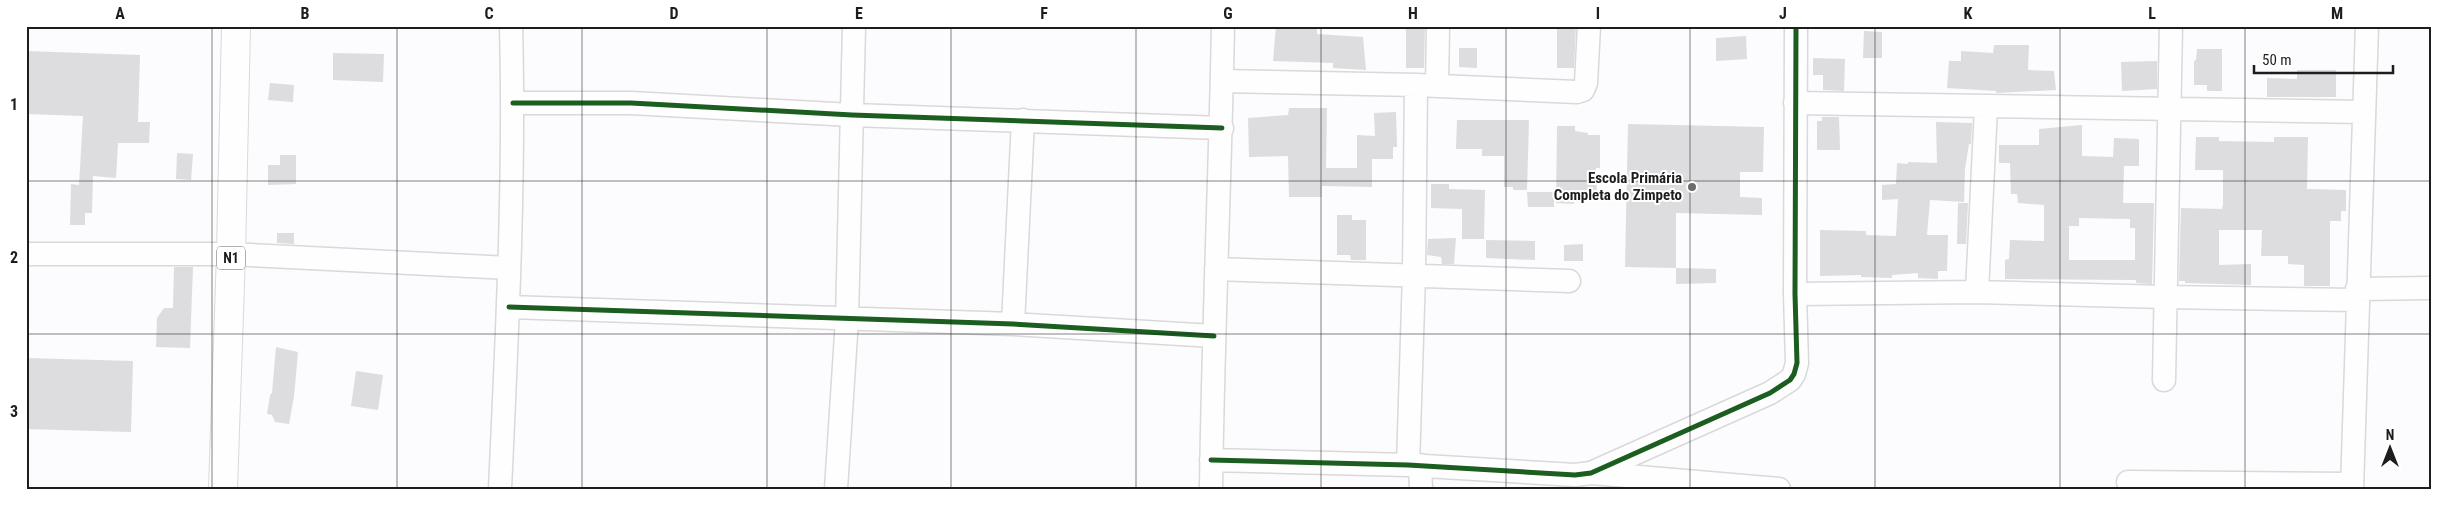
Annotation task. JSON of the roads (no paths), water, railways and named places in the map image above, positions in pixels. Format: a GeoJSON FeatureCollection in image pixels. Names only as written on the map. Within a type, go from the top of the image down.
{"type":"FeatureCollection","features":[{"type":"Feature","properties":{"kind":"highway","name":"N1"},"geometry":{"type":"LineString","coordinates":[[223,489],[232,254],[236,26]]}},
{"type":"Feature","properties":{"kind":"street"},"geometry":{"type":"LineString","coordinates":[[500,489],[509,307],[513,103],[511,26]]}},
{"type":"Feature","properties":{"kind":"street"},"geometry":{"type":"LineString","coordinates":[[836,489],[847,319],[854,26]]}},
{"type":"Feature","properties":{"kind":"street"},"geometry":{"type":"LineString","coordinates":[[1211,489],[1216,269],[1222,128],[1223,26]]}},
{"type":"Feature","properties":{"kind":"street"},"geometry":{"type":"LineString","coordinates":[[1421,489],[1414,465],[1414,274],[1426,85],[1438,26]]}},
{"type":"Feature","properties":{"kind":"street"},"geometry":{"type":"LineString","coordinates":[[1222,81],[1426,85],[1560,93],[1583,90],[1586,83],[1589,26]]}},
{"type":"Feature","properties":{"kind":"street"},"geometry":{"type":"LineString","coordinates":[[1580,479],[1770,392],[1790,380],[1794,374],[1797,363],[1795,294],[1796,26]]}},
{"type":"Feature","properties":{"kind":"street"},"geometry":{"type":"LineString","coordinates":[[2164,380],[2171,26]]}},
{"type":"Feature","properties":{"kind":"street"},"geometry":{"type":"LineString","coordinates":[[2128,482],[2352,486],[2367,26]]}},
{"type":"Feature","properties":{"kind":"street"},"geometry":{"type":"LineString","coordinates":[[513,103],[631,104],[852,115],[1222,128]]}},
{"type":"Feature","properties":{"kind":"street"},"geometry":{"type":"LineString","coordinates":[[1795,103],[2364,112]]}},
{"type":"Feature","properties":{"kind":"street"},"geometry":{"type":"LineString","coordinates":[[1977,292],[1986,107]]}},
{"type":"Feature","properties":{"kind":"street"},"geometry":{"type":"LineString","coordinates":[[1013,324],[1022,120]]}},
{"type":"Feature","properties":{"kind":"street"},"geometry":{"type":"LineString","coordinates":[[26,254],[232,254],[509,268]]}},
{"type":"Feature","properties":{"kind":"street"},"geometry":{"type":"LineString","coordinates":[[1216,269],[1414,274],[1569,281]]}},
{"type":"Feature","properties":{"kind":"street"},"geometry":{"type":"LineString","coordinates":[[1795,294],[1977,292],[2165,297],[2357,294],[2431,288]]}},
{"type":"Feature","properties":{"kind":"street"},"geometry":{"type":"LineString","coordinates":[[509,307],[1013,324],[1214,336]]}},
{"type":"Feature","properties":{"kind":"street"},"geometry":{"type":"LineString","coordinates":[[1211,460],[1414,465],[1580,479],[1779,489]]}},
{"type":"Feature","properties":{"kind":"place","name":"Escola Primária Completa do Zimpeto"},"geometry":{"type":"Point","coordinates":[1692,187]}}]}
